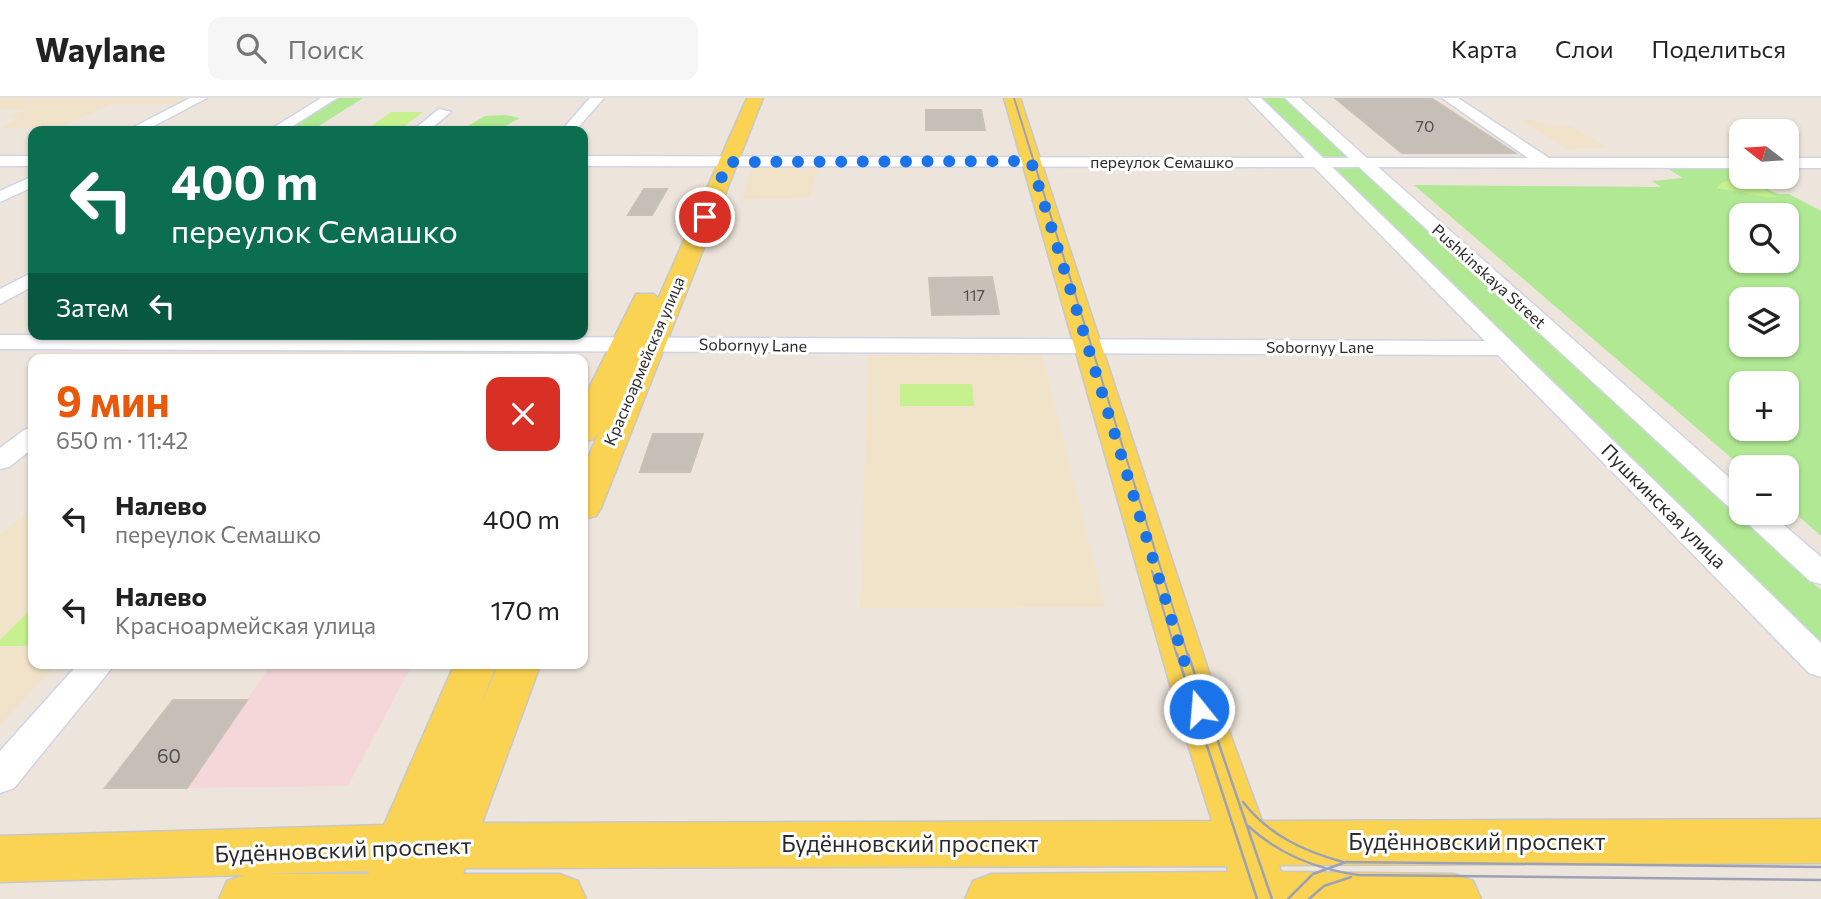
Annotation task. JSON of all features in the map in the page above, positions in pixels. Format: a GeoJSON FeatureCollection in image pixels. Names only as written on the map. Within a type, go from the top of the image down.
{"type":"FeatureCollection","features":[{"type":"Feature","properties":{"kind":"main road","name":"Красноармейская улица"},"geometry":{"type":"LineString","coordinates":[[719,162],[741,98]]}},
{"type":"Feature","properties":{"kind":"main road","name":"Красноармейская улица"},"geometry":{"type":"LineString","coordinates":[[588,493],[637,344],[719,162],[755,98]]}},
{"type":"Feature","properties":{"kind":"main road"},"geometry":{"type":"LineString","coordinates":[[1012,98],[1199,709],[1264,898]]}},
{"type":"Feature","properties":{"kind":"main road","name":"Красноармейская улица"},"geometry":{"type":"LineString","coordinates":[[588,424],[637,344]]}},
{"type":"Feature","properties":{"kind":"main road"},"geometry":{"type":"LineString","coordinates":[[425,846],[474,669]]}},
{"type":"Feature","properties":{"kind":"main road"},"geometry":{"type":"LineString","coordinates":[[403,898],[425,846],[517,669]]}},
{"type":"Feature","properties":{"kind":"main road","name":"Будённовский проспект"},"geometry":{"type":"LineString","coordinates":[[0,859],[425,846],[1821,841]]}},
{"type":"Feature","properties":{"kind":"main road"},"geometry":{"type":"LineString","coordinates":[[246,899],[559,899]]}},
{"type":"Feature","properties":{"kind":"main road"},"geometry":{"type":"LineString","coordinates":[[992,899],[1454,899]]}},
{"type":"Feature","properties":{"kind":"street"},"geometry":{"type":"LineString","coordinates":[[144,126],[200,98]]}},
{"type":"Feature","properties":{"kind":"street"},"geometry":{"type":"LineString","coordinates":[[283,126],[330,98]]}},
{"type":"Feature","properties":{"kind":"street"},"geometry":{"type":"LineString","coordinates":[[572,126],[597,98]]}},
{"type":"Feature","properties":{"kind":"street","name":"Pushkinskaya Street"},"geometry":{"type":"LineString","coordinates":[[1254,98],[1506,348]]}},
{"type":"Feature","properties":{"kind":"street","name":"Pushkinskaya Street"},"geometry":{"type":"LineString","coordinates":[[1292,98],[1729,492]]}},
{"type":"Feature","properties":{"kind":"street"},"geometry":{"type":"LineString","coordinates":[[1449,98],[1546,163]]}},
{"type":"Feature","properties":{"kind":"street"},"geometry":{"type":"LineString","coordinates":[[426,126],[444,112]]}},
{"type":"Feature","properties":{"kind":"street"},"geometry":{"type":"LineString","coordinates":[[0,161],[28,161]]}},
{"type":"Feature","properties":{"kind":"street","name":"переулок Семашко"},"geometry":{"type":"LineString","coordinates":[[588,161],[1729,163]]}},
{"type":"Feature","properties":{"kind":"street"},"geometry":{"type":"LineString","coordinates":[[1799,163],[1821,163]]}},
{"type":"Feature","properties":{"kind":"street"},"geometry":{"type":"LineString","coordinates":[[0,197],[28,183]]}},
{"type":"Feature","properties":{"kind":"street"},"geometry":{"type":"LineString","coordinates":[[0,298],[28,281]]}},
{"type":"Feature","properties":{"kind":"street","name":"Sobornyy Lane"},"geometry":{"type":"LineString","coordinates":[[0,342],[78,340]]}},
{"type":"Feature","properties":{"kind":"street"},"geometry":{"type":"LineString","coordinates":[[136,354],[154,340]]}},
{"type":"Feature","properties":{"kind":"street","name":"Sobornyy Lane"},"geometry":{"type":"LineString","coordinates":[[219,340],[377,345],[1506,348]]}},
{"type":"Feature","properties":{"kind":"street","name":"Пушкинская улица"},"geometry":{"type":"LineString","coordinates":[[1506,348],[1821,664]]}},
{"type":"Feature","properties":{"kind":"street"},"geometry":{"type":"LineString","coordinates":[[0,461],[28,439]]}},
{"type":"Feature","properties":{"kind":"street"},"geometry":{"type":"LineString","coordinates":[[1766,525],[1821,574]]}},
{"type":"Feature","properties":{"kind":"street"},"geometry":{"type":"LineString","coordinates":[[0,777],[94,669]]}},
{"type":"Feature","properties":{"kind":"shaded area"},"geometry":{"type":"Polygon","coordinates":[[[0,98],[188,98],[176,104],[112,104],[63,126],[0,128],[19,117],[10,117],[25,110],[0,109],[0,98]]]}},
{"type":"Feature","properties":{"kind":"shaded area"},"geometry":{"type":"Polygon","coordinates":[[[1531,119],[1548,125],[1571,126],[1608,148],[1575,148],[1570,151],[1520,120],[1531,119]]]}},
{"type":"Feature","properties":{"kind":"shaded area"},"geometry":{"type":"Polygon","coordinates":[[[818,167],[810,198],[741,199],[752,168],[818,167]]]}},
{"type":"Feature","properties":{"kind":"shaded area"},"geometry":{"type":"Polygon","coordinates":[[[1042,354],[1105,607],[860,608],[868,355],[1042,354]]]}},
{"type":"Feature","properties":{"kind":"shaded area"},"geometry":{"type":"Polygon","coordinates":[[[28,510],[28,669],[52,669],[0,725],[0,535],[28,510]]]}},
{"type":"Feature","properties":{"kind":"shaded area"},"geometry":{"type":"Polygon","coordinates":[[[268,669],[410,669],[348,786],[187,788],[268,669]]]}},
{"type":"Feature","properties":{"kind":"green space"},"geometry":{"type":"Polygon","coordinates":[[[339,98],[363,98],[319,126],[293,126],[339,98]]]}},
{"type":"Feature","properties":{"kind":"green space"},"geometry":{"type":"Polygon","coordinates":[[[1262,98],[1286,98],[1350,157],[1324,157],[1262,98]]]}},
{"type":"Feature","properties":{"kind":"green space"},"geometry":{"type":"Polygon","coordinates":[[[391,112],[423,112],[405,126],[371,126],[391,112]]]}},
{"type":"Feature","properties":{"kind":"green space"},"geometry":{"type":"Polygon","coordinates":[[[505,115],[520,118],[505,126],[468,126],[485,116],[505,115]]]}},
{"type":"Feature","properties":{"kind":"green space"},"geometry":{"type":"Polygon","coordinates":[[[1334,167],[1361,167],[1729,505],[1729,525],[1750,525],[1821,590],[1821,645],[1334,167]]]}},
{"type":"Feature","properties":{"kind":"green space"},"geometry":{"type":"Polygon","coordinates":[[[1665,167],[1729,168],[1729,189],[1767,189],[1778,194],[1789,194],[1821,211],[1821,536],[1799,517],[1799,455],[1729,456],[1414,185],[1661,187],[1652,181],[1683,178],[1665,167]]]}},
{"type":"Feature","properties":{"kind":"green space"},"geometry":{"type":"Polygon","coordinates":[[[1729,181],[1729,189],[1763,189],[1777,197],[1716,189],[1722,182],[1729,181]]]}},
{"type":"Feature","properties":{"kind":"green space"},"geometry":{"type":"Polygon","coordinates":[[[900,384],[972,384],[974,406],[900,406],[900,384]]]}},
{"type":"Feature","properties":{"kind":"green space"},"geometry":{"type":"Polygon","coordinates":[[[28,612],[28,646],[0,646],[0,640],[28,612]]]}},
{"type":"Feature","properties":{"kind":"building"},"geometry":{"type":"Polygon","coordinates":[[[1335,98],[1431,98],[1515,153],[1402,153],[1335,98]]]}},
{"type":"Feature","properties":{"kind":"building"},"geometry":{"type":"Polygon","coordinates":[[[926,110],[981,110],[985,130],[926,130],[926,110]]]}},
{"type":"Feature","properties":{"kind":"building"},"geometry":{"type":"Polygon","coordinates":[[[644,189],[667,189],[652,215],[628,215],[644,189]]]}},
{"type":"Feature","properties":{"kind":"building"},"geometry":{"type":"Polygon","coordinates":[[[992,277],[999,314],[932,315],[929,278],[992,277]]]}},
{"type":"Feature","properties":{"kind":"building"},"geometry":{"type":"Polygon","coordinates":[[[653,434],[703,434],[690,472],[640,472],[653,434]]]}},
{"type":"Feature","properties":{"kind":"building"},"geometry":{"type":"Polygon","coordinates":[[[173,700],[247,700],[187,788],[105,788],[173,700]]]}},
{"type":"Feature","properties":{"kind":"tram line"},"geometry":{"type":"LineString","coordinates":[[1014,98],[1188,656]]}},
{"type":"Feature","properties":{"kind":"tram line"},"geometry":{"type":"LineString","coordinates":[[1152,571],[1177,656]]}},
{"type":"Feature","properties":{"kind":"tram line"},"geometry":{"type":"LineString","coordinates":[[1177,654],[1257,899]]}},
{"type":"Feature","properties":{"kind":"tram line"},"geometry":{"type":"LineString","coordinates":[[1188,654],[1272,899]]}},
{"type":"Feature","properties":{"kind":"tram line"},"geometry":{"type":"LineString","coordinates":[[1243,802],[1276,833],[1314,853],[1343,862]]}},
{"type":"Feature","properties":{"kind":"tram line"},"geometry":{"type":"LineString","coordinates":[[1248,826],[1286,853],[1327,869]]}},
{"type":"Feature","properties":{"kind":"tram line"},"geometry":{"type":"LineString","coordinates":[[1327,869],[1346,862],[1821,867]]}},
{"type":"Feature","properties":{"kind":"tram line"},"geometry":{"type":"LineString","coordinates":[[1288,899],[1313,874],[1327,869]]}},
{"type":"Feature","properties":{"kind":"tram line"},"geometry":{"type":"LineString","coordinates":[[1327,869],[1358,875],[1821,880]]}},
{"type":"Feature","properties":{"kind":"tram line"},"geometry":{"type":"LineString","coordinates":[[1309,899],[1324,886],[1351,877]]}},
{"type":"Feature","properties":{"kind":"route"},"geometry":{"type":"LineString","coordinates":[[705,217],[728,162],[1031,161],[1199,709]]}}]}
